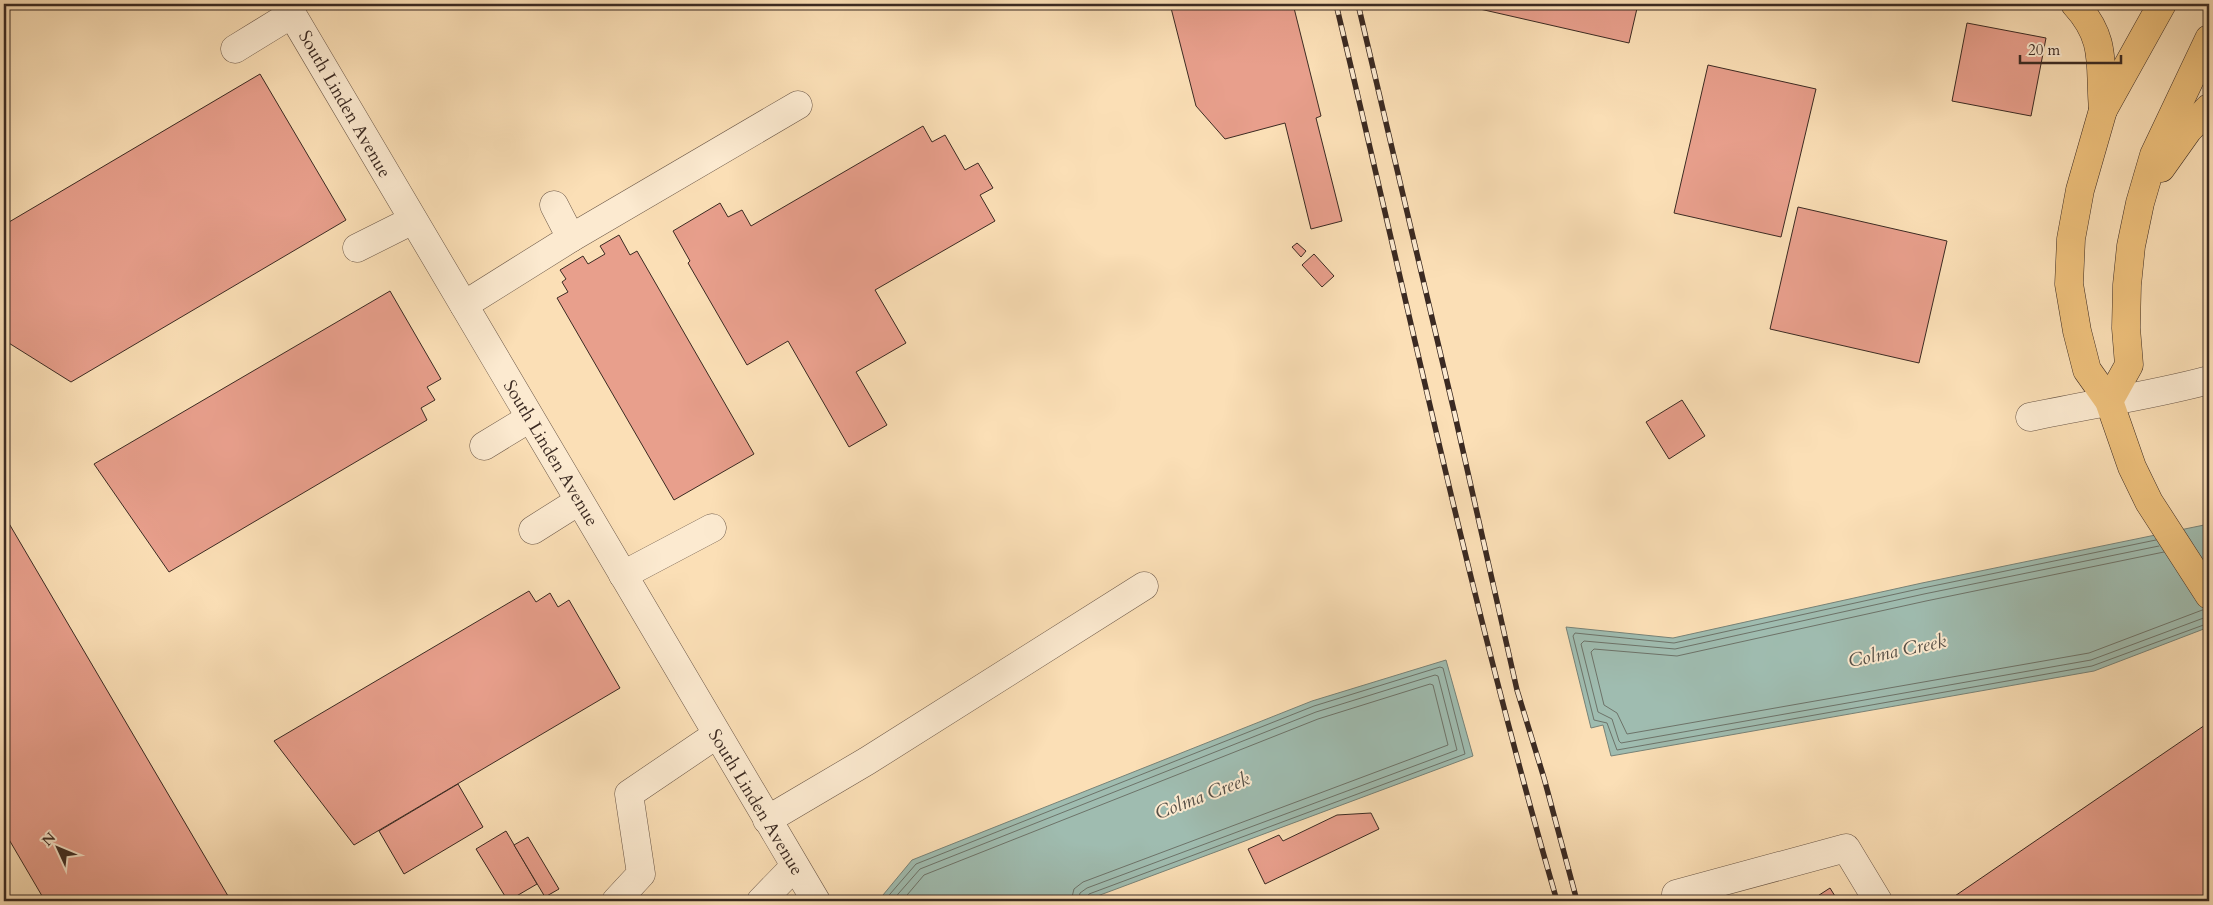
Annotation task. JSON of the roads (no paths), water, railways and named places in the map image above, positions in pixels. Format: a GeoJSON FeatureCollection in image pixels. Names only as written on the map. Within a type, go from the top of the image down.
{"type":"FeatureCollection","features":[{"type":"Feature","properties":{"kind":"main road"},"geometry":{"type":"LineString","coordinates":[[2075,4],[2089,19],[2099,41],[2103,110]]}},
{"type":"Feature","properties":{"kind":"main road"},"geometry":{"type":"LineString","coordinates":[[2162,4],[2103,110],[2077,206],[2071,239],[2069,284],[2077,331],[2087,370],[2109,401],[2132,466],[2149,502],[2209,595]]}},
{"type":"Feature","properties":{"kind":"main road"},"geometry":{"type":"LineString","coordinates":[[2109,401],[2129,365],[2126,328],[2128,285],[2131,246],[2140,203],[2154,155],[2209,39]]}},
{"type":"Feature","properties":{"kind":"main road"},"geometry":{"type":"LineString","coordinates":[[2140,203],[2168,157],[2188,130],[2209,108]]}},
{"type":"Feature","properties":{"kind":"street"},"geometry":{"type":"LineString","coordinates":[[235,49],[289,9]]}},
{"type":"Feature","properties":{"kind":"street","name":"South Linden Avenue"},"geometry":{"type":"LineString","coordinates":[[289,9],[716,735],[816,901]]}},
{"type":"Feature","properties":{"kind":"street"},"geometry":{"type":"LineString","coordinates":[[464,305],[571,238],[798,105]]}},
{"type":"Feature","properties":{"kind":"street"},"geometry":{"type":"LineString","coordinates":[[554,205],[571,238]]}},
{"type":"Feature","properties":{"kind":"street"},"geometry":{"type":"LineString","coordinates":[[357,248],[413,220]]}},
{"type":"Feature","properties":{"kind":"street"},"geometry":{"type":"LineString","coordinates":[[2030,417],[2109,401],[2161,393],[2209,380]]}},
{"type":"Feature","properties":{"kind":"street"},"geometry":{"type":"LineString","coordinates":[[484,446],[530,418]]}},
{"type":"Feature","properties":{"kind":"street"},"geometry":{"type":"LineString","coordinates":[[533,530],[579,501]]}},
{"type":"Feature","properties":{"kind":"street"},"geometry":{"type":"LineString","coordinates":[[623,575],[712,528]]}},
{"type":"Feature","properties":{"kind":"street"},"geometry":{"type":"LineString","coordinates":[[767,820],[875,756],[1144,586]]}},
{"type":"Feature","properties":{"kind":"street"},"geometry":{"type":"LineString","coordinates":[[616,901],[641,874],[629,794],[716,735]]}},
{"type":"Feature","properties":{"kind":"street"},"geometry":{"type":"LineString","coordinates":[[1679,901],[1676,894],[1846,848],[1878,901]]}},
{"type":"Feature","properties":{"kind":"street"},"geometry":{"type":"LineString","coordinates":[[761,901],[794,867]]}},
{"type":"Feature","properties":{"kind":"water","name":"Colma Creek"},"geometry":{"type":"Polygon","coordinates":[[[2209,524],[2209,627],[2094,671],[1611,756],[1603,725],[1591,728],[1566,627],[1673,638],[1922,583],[2209,524]]]}},
{"type":"Feature","properties":{"kind":"water","name":"Colma Creek"},"geometry":{"type":"Polygon","coordinates":[[[1446,660],[1473,756],[1084,901],[878,901],[912,860],[1312,701],[1446,660]]]}},
{"type":"Feature","properties":{"kind":"railway"},"geometry":{"type":"LineString","coordinates":[[1336,4],[1468,566],[1496,678],[1557,901]]}},
{"type":"Feature","properties":{"kind":"railway"},"geometry":{"type":"LineString","coordinates":[[1358,4],[1454,411],[1517,690],[1544,778],[1577,901]]}}]}
